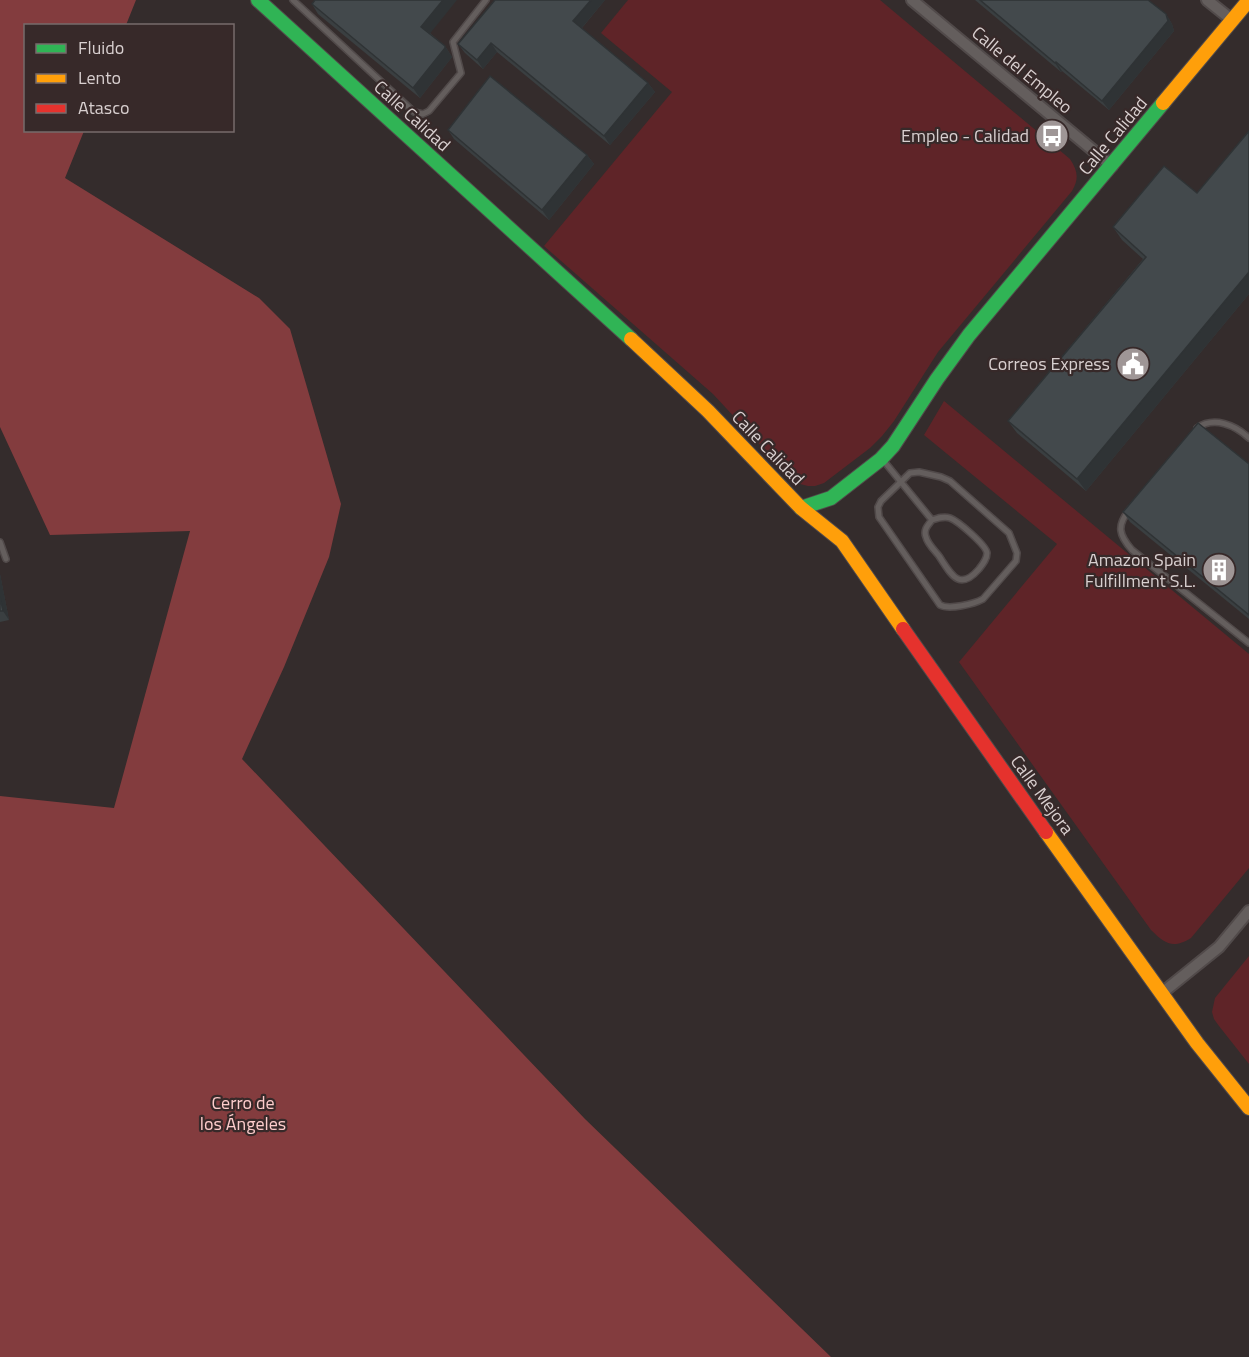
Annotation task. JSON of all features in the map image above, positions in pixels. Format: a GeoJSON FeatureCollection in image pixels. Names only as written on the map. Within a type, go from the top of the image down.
{"type":"FeatureCollection","features":[{"type":"Feature","properties":{"kind":"street","name":"Calle Calidad"},"geometry":{"type":"LineString","coordinates":[[258,0],[665,370],[708,411],[801,508],[831,498],[881,459],[893,446],[937,379],[969,336],[1249,0]]}},
{"type":"Feature","properties":{"kind":"street","name":"Calle del Empleo"},"geometry":{"type":"LineString","coordinates":[[912,0],[1112,166]]}},
{"type":"Feature","properties":{"kind":"street"},"geometry":{"type":"LineString","coordinates":[[1207,0],[1232,20]]}},
{"type":"Feature","properties":{"kind":"street","name":"Calle Mejora"},"geometry":{"type":"LineString","coordinates":[[801,508],[842,541],[1001,769],[1197,1043],[1249,1108]]}},
{"type":"Feature","properties":{"kind":"street"},"geometry":{"type":"LineString","coordinates":[[1162,993],[1219,947],[1249,911]]}},
{"type":"Feature","properties":{"kind":"lane"},"geometry":{"type":"LineString","coordinates":[[293,0],[414,112],[423,114],[429,111],[461,73],[453,42],[486,0]]}},
{"type":"Feature","properties":{"kind":"lane"},"geometry":{"type":"LineString","coordinates":[[1191,435],[1199,426],[1209,422],[1239,429],[1249,438]]}},
{"type":"Feature","properties":{"kind":"lane"},"geometry":{"type":"LineString","coordinates":[[881,459],[932,520]]}},
{"type":"Feature","properties":{"kind":"lane"},"geometry":{"type":"LineString","coordinates":[[919,472],[950,481],[1009,533],[1017,554],[1016,561],[983,599],[945,608],[940,605],[879,517],[878,507],[881,501],[900,482],[910,473],[919,472]]}},
{"type":"Feature","properties":{"kind":"lane"},"geometry":{"type":"LineString","coordinates":[[1138,499],[1121,522],[1121,534],[1125,542],[1249,644]]}},
{"type":"Feature","properties":{"kind":"lane"},"geometry":{"type":"LineString","coordinates":[[939,517],[952,518],[985,547],[987,555],[985,560],[972,577],[958,580],[951,575],[926,537],[926,528],[932,520],[939,517]]}},
{"type":"Feature","properties":{"kind":"lane"},"geometry":{"type":"LineString","coordinates":[[0,542],[6,559]]}},
{"type":"Feature","properties":{"kind":"shaded area"},"geometry":{"type":"Polygon","coordinates":[[[628,0],[880,0],[1070,159],[1075,167],[1077,179],[1072,191],[938,352],[894,421],[870,448],[824,483],[808,486],[790,477],[713,394],[544,246],[672,92],[601,33],[628,0]]]}},
{"type":"Feature","properties":{"kind":"shaded area"},"geometry":{"type":"Polygon","coordinates":[[[944,401],[1249,654],[1249,868],[1191,938],[1185,941],[1174,944],[1165,942],[1151,930],[959,662],[1057,544],[924,435],[944,401]]]}},
{"type":"Feature","properties":{"kind":"shaded area"},"geometry":{"type":"Polygon","coordinates":[[[1249,956],[1249,1064],[1214,1019],[1212,1012],[1215,998],[1249,956]]]}},
{"type":"Feature","properties":{"kind":"green space","name":"Cerro de los Ángeles"},"geometry":{"type":"Polygon","coordinates":[[[0,0],[136,0],[126,24],[24,24],[24,132],[84,132],[65,178],[259,298],[290,329],[341,504],[329,557],[284,667],[242,759],[585,1119],[831,1357],[0,1357],[0,796],[114,808],[190,531],[50,535],[0,427],[0,0]]]}},
{"type":"Feature","properties":{"kind":"building"},"geometry":{"type":"Polygon","coordinates":[[[315,0],[443,0],[421,27],[445,48],[413,88],[312,4],[315,0]]]}},
{"type":"Feature","properties":{"kind":"building"},"geometry":{"type":"Polygon","coordinates":[[[495,0],[591,0],[573,21],[648,83],[604,136],[491,43],[477,60],[458,44],[495,0]]]}},
{"type":"Feature","properties":{"kind":"building"},"geometry":{"type":"Polygon","coordinates":[[[980,0],[1148,0],[1166,14],[1168,21],[1102,101],[980,0]]]}},
{"type":"Feature","properties":{"kind":"building"},"geometry":{"type":"Polygon","coordinates":[[[490,76],[587,155],[542,210],[448,130],[490,76]]]}},
{"type":"Feature","properties":{"kind":"building","name":"Correos Express"},"geometry":{"type":"Polygon","coordinates":[[[1249,131],[1249,272],[1077,479],[1008,421],[1146,257],[1113,227],[1164,166],[1197,193],[1249,131]]]}},
{"type":"Feature","properties":{"kind":"building","name":"Amazon Spain Fulfillment S.L."},"geometry":{"type":"Polygon","coordinates":[[[1198,423],[1249,464],[1249,615],[1123,512],[1198,423]]]}},
{"type":"Feature","properties":{"kind":"traffic: fast"},"geometry":{"type":"LineString","coordinates":[[258,0],[631,339]]}},
{"type":"Feature","properties":{"kind":"traffic: fast"},"geometry":{"type":"LineString","coordinates":[[801,508],[831,498],[881,459],[893,446],[969,335],[1163,103]]}},
{"type":"Feature","properties":{"kind":"traffic: slow"},"geometry":{"type":"LineString","coordinates":[[1163,103],[1249,0]]}},
{"type":"Feature","properties":{"kind":"traffic: slow"},"geometry":{"type":"LineString","coordinates":[[631,339],[708,411],[801,508],[842,541],[903,629]]}},
{"type":"Feature","properties":{"kind":"traffic: slow"},"geometry":{"type":"LineString","coordinates":[[1046,832],[1197,1043],[1249,1108]]}},
{"type":"Feature","properties":{"kind":"traffic: jam"},"geometry":{"type":"LineString","coordinates":[[903,629],[1046,832]]}},
{"type":"Feature","properties":{"kind":"place","name":"Empleo - Calidad"},"geometry":{"type":"Point","coordinates":[1052,136]}},
{"type":"Feature","properties":{"kind":"place","name":"Correos Express"},"geometry":{"type":"Point","coordinates":[1133,364]}},
{"type":"Feature","properties":{"kind":"place","name":"Amazon Spain Fulfillment S.L."},"geometry":{"type":"Point","coordinates":[1219,570]}}]}
